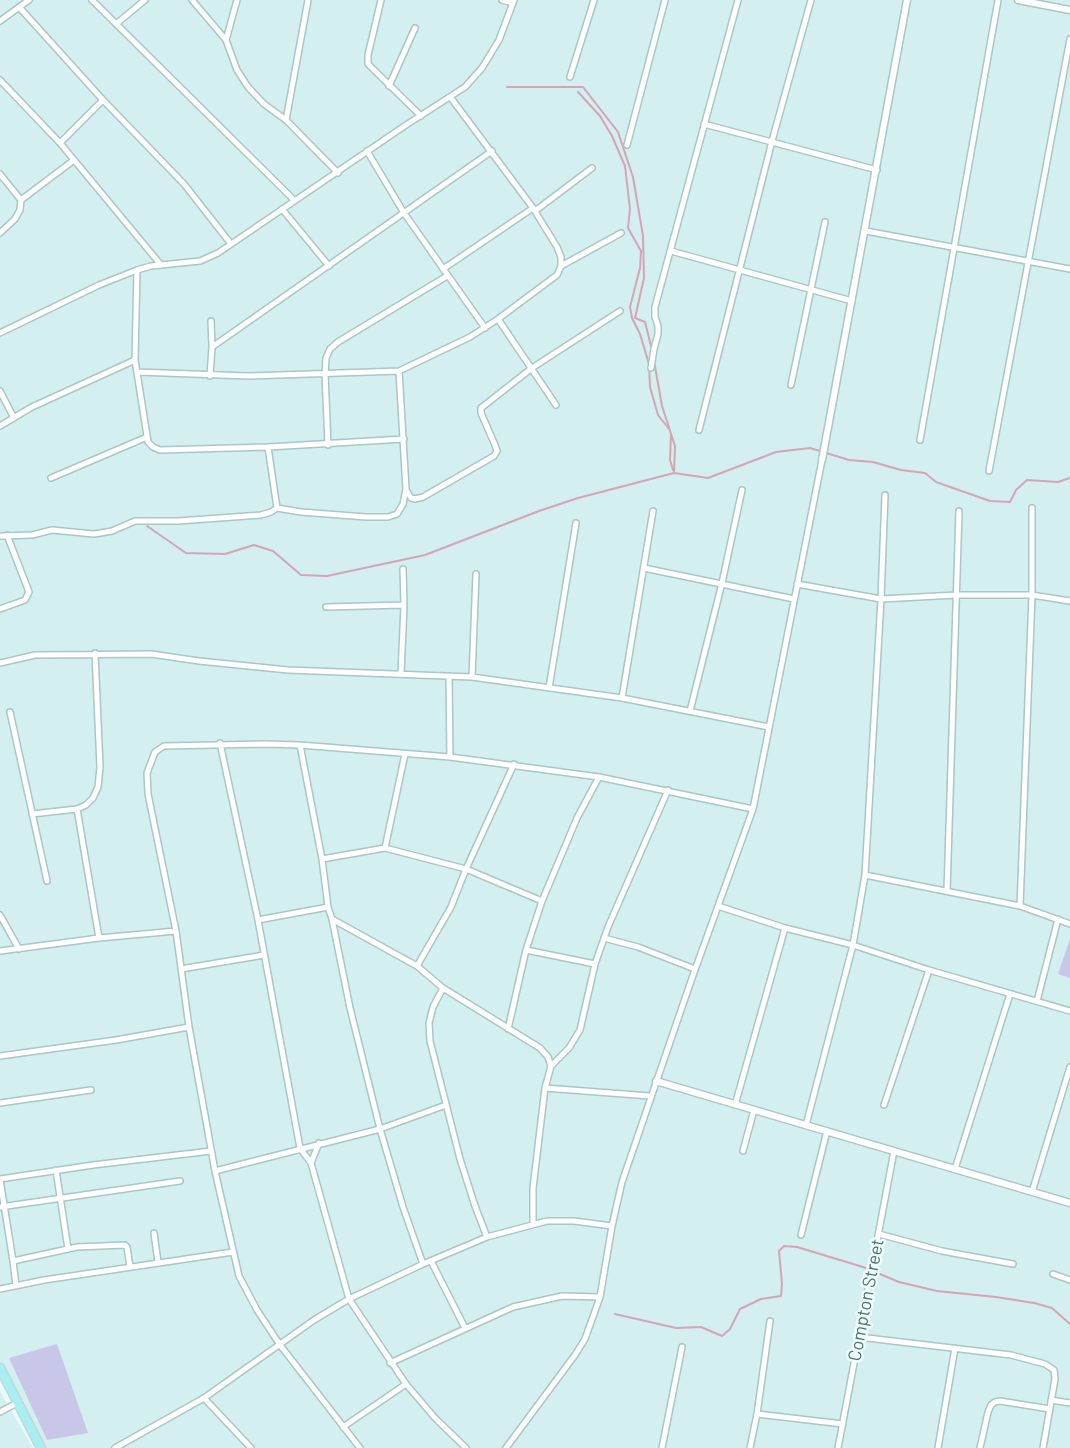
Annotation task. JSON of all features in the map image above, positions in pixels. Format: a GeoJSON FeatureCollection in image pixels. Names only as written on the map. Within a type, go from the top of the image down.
{"type":"FeatureCollection","features":[{"type":"Feature","properties":{"kind":"main road"},"geometry":{"type":"LineString","coordinates":[[0,1368],[41,1448]]}},
{"type":"Feature","properties":{"kind":"street"},"geometry":{"type":"LineString","coordinates":[[0,21],[28,0]]}},
{"type":"Feature","properties":{"kind":"street"},"geometry":{"type":"LineString","coordinates":[[92,0],[294,200]]}},
{"type":"Feature","properties":{"kind":"street"},"geometry":{"type":"LineString","coordinates":[[116,24],[145,0]]}},
{"type":"Feature","properties":{"kind":"street"},"geometry":{"type":"LineString","coordinates":[[192,0],[226,40],[237,70],[248,87],[264,104],[286,120],[338,173]]}},
{"type":"Feature","properties":{"kind":"street"},"geometry":{"type":"LineString","coordinates":[[226,40],[237,0]]}},
{"type":"Feature","properties":{"kind":"street"},"geometry":{"type":"LineString","coordinates":[[286,120],[308,0]]}},
{"type":"Feature","properties":{"kind":"street"},"geometry":{"type":"LineString","coordinates":[[381,0],[368,60],[372,68],[389,86],[422,116]]}},
{"type":"Feature","properties":{"kind":"street"},"geometry":{"type":"LineString","coordinates":[[0,333],[99,285],[137,270],[200,261],[218,253],[465,87],[482,68],[499,40],[514,2],[502,0]]}},
{"type":"Feature","properties":{"kind":"street"},"geometry":{"type":"LineString","coordinates":[[570,77],[594,0]]}},
{"type":"Feature","properties":{"kind":"street"},"geometry":{"type":"LineString","coordinates":[[627,146],[665,0]]}},
{"type":"Feature","properties":{"kind":"street"},"geometry":{"type":"LineString","coordinates":[[651,368],[658,334],[654,312],[738,0]]}},
{"type":"Feature","properties":{"kind":"street"},"geometry":{"type":"LineString","coordinates":[[699,430],[738,269],[812,0]]}},
{"type":"Feature","properties":{"kind":"street"},"geometry":{"type":"LineString","coordinates":[[506,1448],[575,1355],[588,1330],[600,1297],[622,1182],[650,1096],[753,809],[866,231],[908,0]]}},
{"type":"Feature","properties":{"kind":"street"},"geometry":{"type":"LineString","coordinates":[[920,440],[998,0]]}},
{"type":"Feature","properties":{"kind":"street"},"geometry":{"type":"LineString","coordinates":[[1018,0],[1070,10]]}},
{"type":"Feature","properties":{"kind":"street"},"geometry":{"type":"LineString","coordinates":[[19,7],[103,100],[184,184],[231,244]]}},
{"type":"Feature","properties":{"kind":"street"},"geometry":{"type":"LineString","coordinates":[[389,86],[414,28]]}},
{"type":"Feature","properties":{"kind":"street"},"geometry":{"type":"LineString","coordinates":[[989,471],[1070,39]]}},
{"type":"Feature","properties":{"kind":"street"},"geometry":{"type":"LineString","coordinates":[[0,80],[60,143],[161,265]]}},
{"type":"Feature","properties":{"kind":"street"},"geometry":{"type":"LineString","coordinates":[[138,372],[210,376],[399,371],[471,337],[557,275],[561,266],[561,257],[557,247],[534,209],[451,98]]}},
{"type":"Feature","properties":{"kind":"street"},"geometry":{"type":"LineString","coordinates":[[60,143],[103,100]]}},
{"type":"Feature","properties":{"kind":"street"},"geometry":{"type":"LineString","coordinates":[[704,124],[877,170]]}},
{"type":"Feature","properties":{"kind":"street"},"geometry":{"type":"LineString","coordinates":[[367,151],[404,213],[485,328]]}},
{"type":"Feature","properties":{"kind":"street"},"geometry":{"type":"LineString","coordinates":[[212,346],[492,151]]}},
{"type":"Feature","properties":{"kind":"street"},"geometry":{"type":"LineString","coordinates":[[21,200],[74,160]]}},
{"type":"Feature","properties":{"kind":"street"},"geometry":{"type":"LineString","coordinates":[[443,269],[592,168]]}},
{"type":"Feature","properties":{"kind":"street"},"geometry":{"type":"LineString","coordinates":[[0,174],[21,200],[20,210],[15,219],[0,233]]}},
{"type":"Feature","properties":{"kind":"street"},"geometry":{"type":"LineString","coordinates":[[282,209],[328,266]]}},
{"type":"Feature","properties":{"kind":"street"},"geometry":{"type":"LineString","coordinates":[[791,385],[825,222]]}},
{"type":"Feature","properties":{"kind":"street"},"geometry":{"type":"LineString","coordinates":[[866,231],[1070,268]]}},
{"type":"Feature","properties":{"kind":"street"},"geometry":{"type":"LineString","coordinates":[[561,266],[621,232]]}},
{"type":"Feature","properties":{"kind":"street"},"geometry":{"type":"LineString","coordinates":[[671,251],[852,301]]}},
{"type":"Feature","properties":{"kind":"street"},"geometry":{"type":"LineString","coordinates":[[137,270],[135,360],[148,442],[160,450],[328,445],[404,439]]}},
{"type":"Feature","properties":{"kind":"street"},"geometry":{"type":"LineString","coordinates":[[328,445],[325,374],[326,358],[330,350],[338,342],[447,276]]}},
{"type":"Feature","properties":{"kind":"street"},"geometry":{"type":"LineString","coordinates":[[406,489],[411,498],[423,497],[494,456],[497,451],[481,408],[532,368],[620,311]]}},
{"type":"Feature","properties":{"kind":"street"},"geometry":{"type":"LineString","coordinates":[[498,319],[556,405]]}},
{"type":"Feature","properties":{"kind":"street"},"geometry":{"type":"LineString","coordinates":[[210,376],[211,321]]}},
{"type":"Feature","properties":{"kind":"street"},"geometry":{"type":"LineString","coordinates":[[0,426],[32,406],[135,360]]}},
{"type":"Feature","properties":{"kind":"street"},"geometry":{"type":"LineString","coordinates":[[276,508],[302,512],[388,517],[397,514],[406,489],[399,371]]}},
{"type":"Feature","properties":{"kind":"street"},"geometry":{"type":"LineString","coordinates":[[0,391],[14,418]]}},
{"type":"Feature","properties":{"kind":"street"},"geometry":{"type":"LineString","coordinates":[[51,478],[147,437]]}},
{"type":"Feature","properties":{"kind":"street"},"geometry":{"type":"LineString","coordinates":[[268,447],[276,508]]}},
{"type":"Feature","properties":{"kind":"street"},"geometry":{"type":"LineString","coordinates":[[690,711],[722,583],[742,490]]}},
{"type":"Feature","properties":{"kind":"street"},"geometry":{"type":"LineString","coordinates":[[806,1125],[854,945],[865,875],[885,495]]}},
{"type":"Feature","properties":{"kind":"street"},"geometry":{"type":"LineString","coordinates":[[0,536],[32,535],[52,530],[94,534],[112,531],[135,521],[178,521],[261,515],[272,512],[276,508]]}},
{"type":"Feature","properties":{"kind":"street"},"geometry":{"type":"LineString","coordinates":[[1020,906],[1032,595],[1032,508]]}},
{"type":"Feature","properties":{"kind":"street"},"geometry":{"type":"LineString","coordinates":[[621,698],[653,511]]}},
{"type":"Feature","properties":{"kind":"street"},"geometry":{"type":"LineString","coordinates":[[947,891],[959,511]]}},
{"type":"Feature","properties":{"kind":"street"},"geometry":{"type":"LineString","coordinates":[[549,688],[576,523]]}},
{"type":"Feature","properties":{"kind":"street"},"geometry":{"type":"LineString","coordinates":[[0,609],[25,600],[29,592],[7,535]]}},
{"type":"Feature","properties":{"kind":"street"},"geometry":{"type":"LineString","coordinates":[[644,568],[794,598]]}},
{"type":"Feature","properties":{"kind":"street"},"geometry":{"type":"LineString","coordinates":[[401,673],[403,569]]}},
{"type":"Feature","properties":{"kind":"street"},"geometry":{"type":"LineString","coordinates":[[472,678],[476,574]]}},
{"type":"Feature","properties":{"kind":"street"},"geometry":{"type":"LineString","coordinates":[[797,584],[881,599],[956,595],[1032,595],[1070,601]]}},
{"type":"Feature","properties":{"kind":"street"},"geometry":{"type":"LineString","coordinates":[[326,607],[404,605]]}},
{"type":"Feature","properties":{"kind":"street"},"geometry":{"type":"LineString","coordinates":[[32,814],[78,809],[93,798],[98,788],[100,766],[95,653]]}},
{"type":"Feature","properties":{"kind":"street"},"geometry":{"type":"LineString","coordinates":[[0,663],[34,655],[151,654],[288,670],[449,676],[621,698],[769,728]]}},
{"type":"Feature","properties":{"kind":"street"},"geometry":{"type":"LineString","coordinates":[[449,676],[450,757]]}},
{"type":"Feature","properties":{"kind":"street"},"geometry":{"type":"LineString","coordinates":[[10,712],[47,881]]}},
{"type":"Feature","properties":{"kind":"street"},"geometry":{"type":"LineString","coordinates":[[220,744],[258,920],[300,1148],[311,1163],[349,1299],[406,1384],[435,1418],[466,1448]]}},
{"type":"Feature","properties":{"kind":"street"},"geometry":{"type":"LineString","coordinates":[[360,1448],[280,1345],[256,1310],[239,1276],[211,1151],[189,1027],[176,931],[148,794],[147,773],[155,752],[164,746],[300,744],[450,757],[599,777],[753,809]]}},
{"type":"Feature","properties":{"kind":"street"},"geometry":{"type":"LineString","coordinates":[[300,744],[322,859],[328,907],[351,1008],[380,1129],[423,1264]]}},
{"type":"Feature","properties":{"kind":"street"},"geometry":{"type":"LineString","coordinates":[[385,848],[405,754]]}},
{"type":"Feature","properties":{"kind":"street"},"geometry":{"type":"LineString","coordinates":[[417,966],[451,907],[465,869],[514,764]]}},
{"type":"Feature","properties":{"kind":"street"},"geometry":{"type":"LineString","coordinates":[[508,1029],[526,950],[542,901],[577,818],[599,777]]}},
{"type":"Feature","properties":{"kind":"street"},"geometry":{"type":"LineString","coordinates":[[533,1224],[533,1188],[545,1088],[551,1066],[569,1048],[580,1030],[595,964],[604,939],[668,790]]}},
{"type":"Feature","properties":{"kind":"street"},"geometry":{"type":"LineString","coordinates":[[78,809],[99,938]]}},
{"type":"Feature","properties":{"kind":"street"},"geometry":{"type":"LineString","coordinates":[[322,859],[385,848],[465,869],[542,901]]}},
{"type":"Feature","properties":{"kind":"street"},"geometry":{"type":"LineString","coordinates":[[865,875],[1020,906],[1070,924]]}},
{"type":"Feature","properties":{"kind":"street"},"geometry":{"type":"LineString","coordinates":[[718,906],[785,928],[854,945],[929,970],[1070,1011]]}},
{"type":"Feature","properties":{"kind":"street"},"geometry":{"type":"LineString","coordinates":[[258,920],[328,907]]}},
{"type":"Feature","properties":{"kind":"street"},"geometry":{"type":"LineString","coordinates":[[0,915],[19,949]]}},
{"type":"Feature","properties":{"kind":"street"},"geometry":{"type":"LineString","coordinates":[[332,919],[417,966],[443,988],[540,1048],[548,1057],[551,1066]]}},
{"type":"Feature","properties":{"kind":"street"},"geometry":{"type":"LineString","coordinates":[[1037,1001],[1058,919]]}},
{"type":"Feature","properties":{"kind":"street"},"geometry":{"type":"LineString","coordinates":[[735,1105],[785,928]]}},
{"type":"Feature","properties":{"kind":"street"},"geometry":{"type":"LineString","coordinates":[[0,951],[176,931]]}},
{"type":"Feature","properties":{"kind":"street"},"geometry":{"type":"LineString","coordinates":[[604,939],[638,947],[695,969]]}},
{"type":"Feature","properties":{"kind":"street"},"geometry":{"type":"LineString","coordinates":[[526,950],[595,964]]}},
{"type":"Feature","properties":{"kind":"street"},"geometry":{"type":"LineString","coordinates":[[181,969],[264,956]]}},
{"type":"Feature","properties":{"kind":"street"},"geometry":{"type":"LineString","coordinates":[[884,1105],[929,970]]}},
{"type":"Feature","properties":{"kind":"street"},"geometry":{"type":"LineString","coordinates":[[443,988],[433,1007],[429,1023],[430,1041],[475,1206],[488,1237]]}},
{"type":"Feature","properties":{"kind":"street"},"geometry":{"type":"LineString","coordinates":[[955,1169],[1010,994]]}},
{"type":"Feature","properties":{"kind":"street"},"geometry":{"type":"LineString","coordinates":[[0,1056],[189,1027]]}},
{"type":"Feature","properties":{"kind":"street"},"geometry":{"type":"LineString","coordinates":[[1032,1192],[1070,1067]]}},
{"type":"Feature","properties":{"kind":"street"},"geometry":{"type":"LineString","coordinates":[[656,1081],[1070,1203]]}},
{"type":"Feature","properties":{"kind":"street"},"geometry":{"type":"LineString","coordinates":[[545,1088],[650,1096]]}},
{"type":"Feature","properties":{"kind":"street"},"geometry":{"type":"LineString","coordinates":[[0,1103],[92,1090]]}},
{"type":"Feature","properties":{"kind":"street"},"geometry":{"type":"LineString","coordinates":[[215,1171],[380,1129],[446,1105]]}},
{"type":"Feature","properties":{"kind":"street"},"geometry":{"type":"LineString","coordinates":[[743,1151],[754,1110]]}},
{"type":"Feature","properties":{"kind":"street"},"geometry":{"type":"LineString","coordinates":[[801,1235],[827,1131]]}},
{"type":"Feature","properties":{"kind":"street"},"geometry":{"type":"LineString","coordinates":[[311,1163],[319,1143]]}},
{"type":"Feature","properties":{"kind":"street"},"geometry":{"type":"LineString","coordinates":[[16,1286],[2,1207],[0,1179],[211,1151]]}},
{"type":"Feature","properties":{"kind":"street","name":"Compton Street"},"geometry":{"type":"LineString","coordinates":[[837,1448],[894,1151]]}},
{"type":"Feature","properties":{"kind":"street"},"geometry":{"type":"LineString","coordinates":[[56,1170],[68,1249]]}},
{"type":"Feature","properties":{"kind":"street"},"geometry":{"type":"LineString","coordinates":[[2,1207],[180,1181]]}},
{"type":"Feature","properties":{"kind":"street"},"geometry":{"type":"LineString","coordinates":[[115,1448],[126,1446],[204,1398],[314,1320],[349,1299],[423,1264],[488,1237],[547,1221],[574,1221],[612,1226]]}},
{"type":"Feature","properties":{"kind":"street"},"geometry":{"type":"LineString","coordinates":[[154,1233],[158,1262]]}},
{"type":"Feature","properties":{"kind":"street"},"geometry":{"type":"LineString","coordinates":[[879,1234],[942,1251],[1013,1264]]}},
{"type":"Feature","properties":{"kind":"street"},"geometry":{"type":"LineString","coordinates":[[13,1261],[68,1249],[125,1245],[130,1267]]}},
{"type":"Feature","properties":{"kind":"street"},"geometry":{"type":"LineString","coordinates":[[0,1289],[232,1252]]}},
{"type":"Feature","properties":{"kind":"street"},"geometry":{"type":"LineString","coordinates":[[431,1261],[465,1328]]}},
{"type":"Feature","properties":{"kind":"street"},"geometry":{"type":"LineString","coordinates":[[1053,1274],[1070,1280]]}},
{"type":"Feature","properties":{"kind":"street"},"geometry":{"type":"LineString","coordinates":[[390,1363],[420,1352],[465,1328],[513,1307],[562,1296],[600,1297]]}},
{"type":"Feature","properties":{"kind":"street"},"geometry":{"type":"LineString","coordinates":[[750,1448],[770,1321]]}},
{"type":"Feature","properties":{"kind":"street"},"geometry":{"type":"LineString","coordinates":[[859,1338],[1011,1355],[1045,1364],[1053,1370],[1055,1379],[1043,1448]]}},
{"type":"Feature","properties":{"kind":"street"},"geometry":{"type":"LineString","coordinates":[[662,1448],[682,1347]]}},
{"type":"Feature","properties":{"kind":"street"},"geometry":{"type":"LineString","coordinates":[[938,1448],[955,1348]]}},
{"type":"Feature","properties":{"kind":"street"},"geometry":{"type":"LineString","coordinates":[[344,1427],[406,1384]]}},
{"type":"Feature","properties":{"kind":"street"},"geometry":{"type":"LineString","coordinates":[[204,1398],[251,1448]]}},
{"type":"Feature","properties":{"kind":"street"},"geometry":{"type":"LineString","coordinates":[[1051,1400],[1070,1403]]}},
{"type":"Feature","properties":{"kind":"street"},"geometry":{"type":"LineString","coordinates":[[980,1448],[990,1405],[995,1402],[1050,1409]]}},
{"type":"Feature","properties":{"kind":"street"},"geometry":{"type":"LineString","coordinates":[[0,1412],[17,1403]]}},
{"type":"Feature","properties":{"kind":"street"},"geometry":{"type":"LineString","coordinates":[[757,1414],[843,1424]]}},
{"type":"Feature","properties":{"kind":"shaded area"},"geometry":{"type":"Polygon","coordinates":[[[0,0],[1070,0],[1070,1448],[43,1448],[0,1365],[0,0]]]}},
{"type":"Feature","properties":{"kind":"shaded area"},"geometry":{"type":"Polygon","coordinates":[[[1070,939],[1070,978],[1058,974],[1070,939]]]}},
{"type":"Feature","properties":{"kind":"shaded area"},"geometry":{"type":"Polygon","coordinates":[[[57,1344],[88,1433],[47,1440],[9,1358],[57,1344]]]}},
{"type":"Feature","properties":{"kind":"shaded area"},"geometry":{"type":"Polygon","coordinates":[[[0,1390],[3,1397],[33,1448],[0,1448],[0,1390]]]}},
{"type":"Feature","properties":{"kind":"waterway"},"geometry":{"type":"LineString","coordinates":[[507,87],[583,87],[618,132],[633,177],[643,236],[644,278],[635,318],[645,322],[652,350]]}},
{"type":"Feature","properties":{"kind":"waterway"},"geometry":{"type":"LineString","coordinates":[[578,92],[600,116],[625,166],[630,209],[628,228],[641,251],[640,268],[630,307],[649,364],[650,387],[658,415],[669,429]]}},
{"type":"Feature","properties":{"kind":"waterway"},"geometry":{"type":"LineString","coordinates":[[654,361],[662,406],[675,446],[674,473]]}},
{"type":"Feature","properties":{"kind":"waterway"},"geometry":{"type":"LineString","coordinates":[[671,434],[670,460],[673,470]]}},
{"type":"Feature","properties":{"kind":"waterway"},"geometry":{"type":"LineString","coordinates":[[147,526],[186,553],[225,554],[254,545],[273,551],[301,575],[327,576],[425,555],[578,498],[674,473],[708,478],[776,452],[810,448],[849,460],[873,462],[901,470],[925,473],[936,482],[990,501],[1010,502],[1016,490],[1027,480],[1058,482],[1070,478]]}},
{"type":"Feature","properties":{"kind":"waterway"},"geometry":{"type":"LineString","coordinates":[[615,1314],[676,1328],[701,1327],[722,1336],[730,1329],[740,1309],[761,1299],[781,1296],[779,1251],[784,1246],[797,1247],[863,1267],[899,1282],[937,1291],[1034,1303],[1052,1308],[1070,1324]]}}]}
